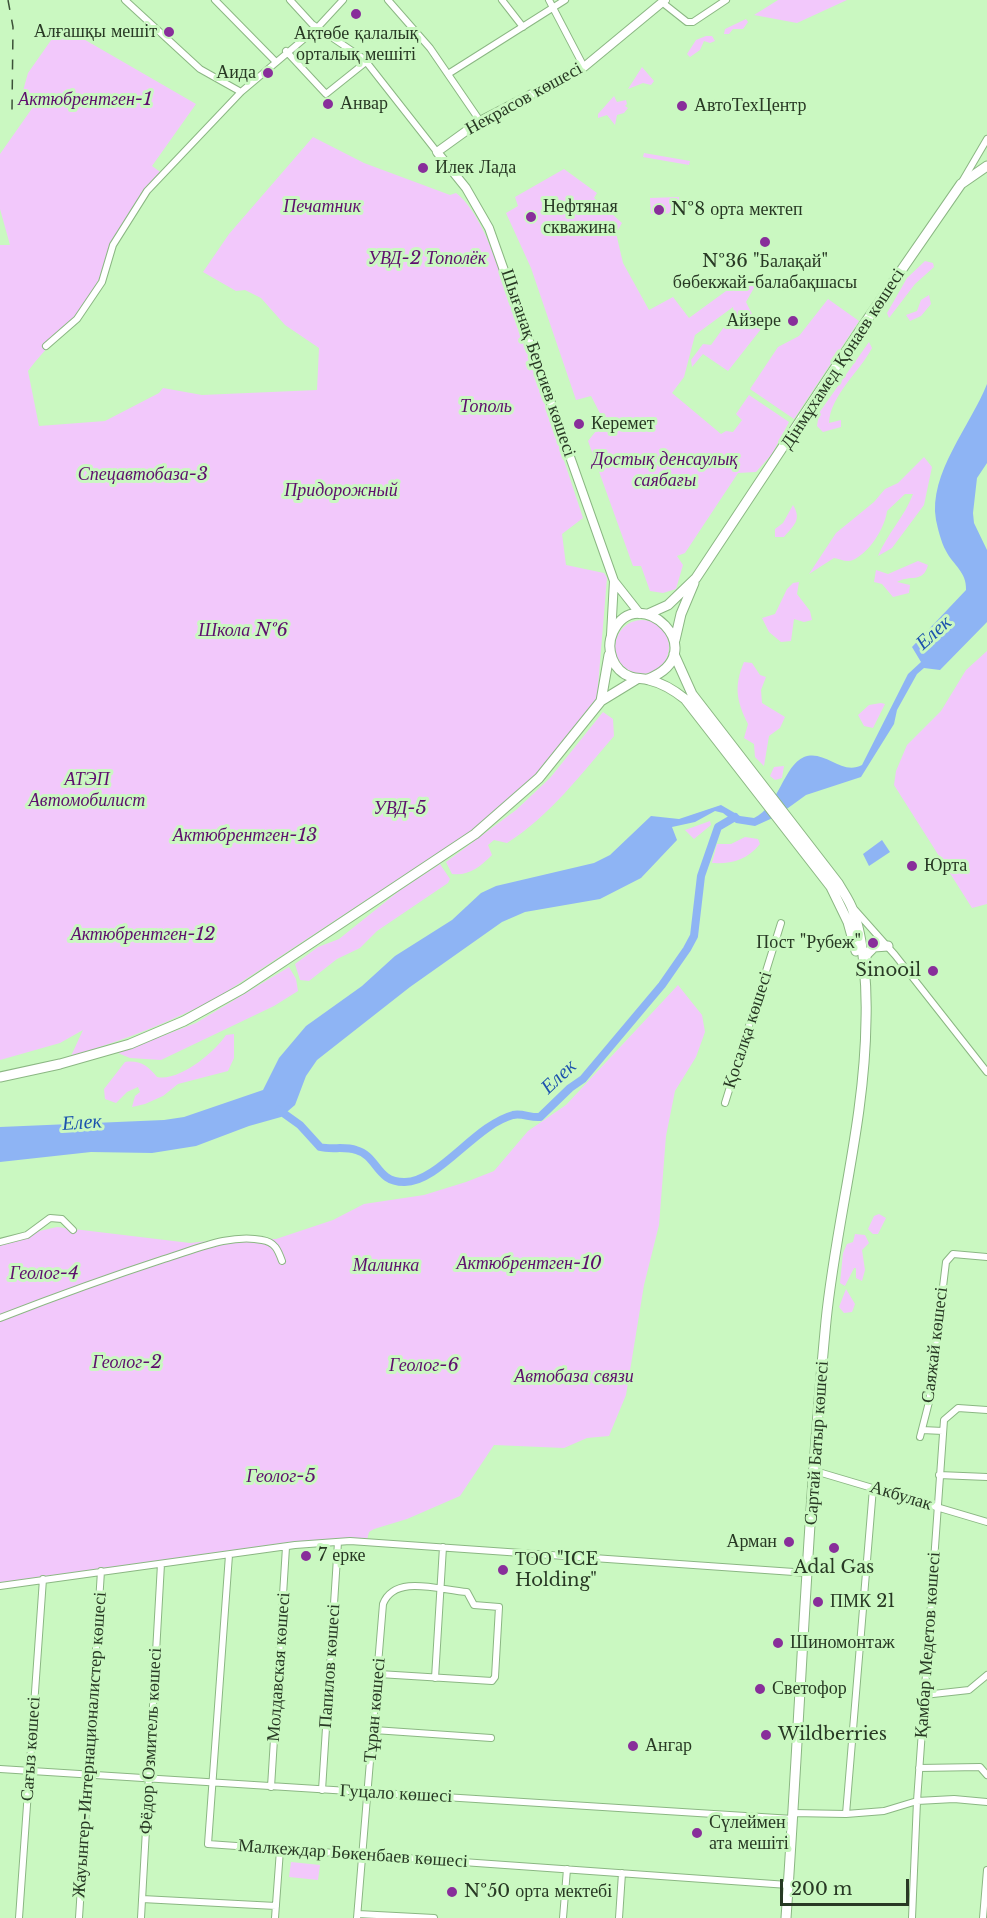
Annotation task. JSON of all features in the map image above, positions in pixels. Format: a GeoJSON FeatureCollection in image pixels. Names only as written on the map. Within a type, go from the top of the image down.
{"type":"FeatureCollection","features":[{"type":"Feature","properties":{"kind":"highway"},"geometry":{"type":"LineString","coordinates":[[961,184],[987,166]]}},
{"type":"Feature","properties":{"kind":"highway","name":"Дінмұхамед Қонаев көшесі"},"geometry":{"type":"LineString","coordinates":[[696,578],[867,320],[961,184]]}},
{"type":"Feature","properties":{"kind":"highway"},"geometry":{"type":"LineString","coordinates":[[602,701],[611,635],[622,620],[668,605],[696,578]]}},
{"type":"Feature","properties":{"kind":"highway"},"geometry":{"type":"LineString","coordinates":[[0,1077],[60,1064],[130,1044],[184,1021],[242,989],[475,834],[511,805],[563,751],[602,701],[643,679],[659,674],[669,666],[674,654],[674,641],[681,614],[696,578]]}},
{"type":"Feature","properties":{"kind":"highway"},"geometry":{"type":"LineString","coordinates":[[644,614],[665,623],[674,641]]}},
{"type":"Feature","properties":{"kind":"highway"},"geometry":{"type":"LineString","coordinates":[[610,653],[620,670],[674,691],[685,699],[722,740],[802,843],[838,883],[852,908],[858,926],[862,971]]}},
{"type":"Feature","properties":{"kind":"highway"},"geometry":{"type":"LineString","coordinates":[[674,654],[692,694],[722,740]]}},
{"type":"Feature","properties":{"kind":"highway"},"geometry":{"type":"LineString","coordinates":[[802,843],[831,887],[848,922],[862,971]]}},
{"type":"Feature","properties":{"kind":"highway"},"geometry":{"type":"LineString","coordinates":[[862,971],[870,950],[878,945],[888,946]]}},
{"type":"Feature","properties":{"kind":"highway","name":"Сартай Батыр көшесі"},"geometry":{"type":"LineString","coordinates":[[786,1918],[827,1316],[862,1076],[866,1018],[862,971]]}},
{"type":"Feature","properties":{"kind":"main road","name":"Некрасов көшесі"},"geometry":{"type":"LineString","coordinates":[[437,152],[480,121],[585,67],[664,2]]}},
{"type":"Feature","properties":{"kind":"main road","name":"Шығанақ Берсиев көшесі"},"geometry":{"type":"LineString","coordinates":[[437,152],[465,188],[489,228],[614,581]]}},
{"type":"Feature","properties":{"kind":"main road"},"geometry":{"type":"LineString","coordinates":[[614,581],[644,614]]}},
{"type":"Feature","properties":{"kind":"main road"},"geometry":{"type":"LineString","coordinates":[[611,635],[614,581]]}},
{"type":"Feature","properties":{"kind":"street"},"geometry":{"type":"LineString","coordinates":[[125,0],[200,69],[241,92]]}},
{"type":"Feature","properties":{"kind":"street"},"geometry":{"type":"LineString","coordinates":[[215,0],[275,61]]}},
{"type":"Feature","properties":{"kind":"street","name":"Шығанақ Берсиев көшесі"},"geometry":{"type":"LineString","coordinates":[[290,0],[318,27],[366,62],[437,152]]}},
{"type":"Feature","properties":{"kind":"street"},"geometry":{"type":"LineString","coordinates":[[46,346],[77,320],[102,282],[113,245],[147,191],[241,92],[286,51],[318,27],[343,0]]}},
{"type":"Feature","properties":{"kind":"street"},"geometry":{"type":"LineString","coordinates":[[388,0],[448,74],[480,121]]}},
{"type":"Feature","properties":{"kind":"street"},"geometry":{"type":"LineString","coordinates":[[502,0],[523,27]]}},
{"type":"Feature","properties":{"kind":"street"},"geometry":{"type":"LineString","coordinates":[[549,0],[585,67]]}},
{"type":"Feature","properties":{"kind":"street"},"geometry":{"type":"LineString","coordinates":[[448,74],[565,0]]}},
{"type":"Feature","properties":{"kind":"street"},"geometry":{"type":"LineString","coordinates":[[664,2],[687,22],[693,22],[726,0]]}},
{"type":"Feature","properties":{"kind":"street"},"geometry":{"type":"LineString","coordinates":[[286,51],[326,94],[366,62]]}},
{"type":"Feature","properties":{"kind":"street","name":"Дінмұхамед Қонаев көшесі"},"geometry":{"type":"LineString","coordinates":[[961,184],[987,139]]}},
{"type":"Feature","properties":{"kind":"street"},"geometry":{"type":"LineString","coordinates":[[831,887],[888,946],[987,1072]]}},
{"type":"Feature","properties":{"kind":"street","name":"Қосалқа көшесі"},"geometry":{"type":"LineString","coordinates":[[725,1103],[781,923]]}},
{"type":"Feature","properties":{"kind":"street"},"geometry":{"type":"LineString","coordinates":[[0,1242],[27,1235],[50,1218],[62,1219],[73,1230]]}},
{"type":"Feature","properties":{"kind":"street"},"geometry":{"type":"LineString","coordinates":[[0,1318],[119,1274],[225,1242],[252,1239],[270,1242],[278,1249],[282,1261]]}},
{"type":"Feature","properties":{"kind":"street","name":"Саяжай көшесі"},"geometry":{"type":"LineString","coordinates":[[943,1431],[921,1434],[929,1402],[946,1262],[953,1254],[987,1257]]}},
{"type":"Feature","properties":{"kind":"street","name":"Қамбар Медетов көшесі"},"geometry":{"type":"LineString","coordinates":[[912,1918],[917,1801],[944,1420],[958,1408],[987,1410]]}},
{"type":"Feature","properties":{"kind":"street","name":"Акбулак"},"geometry":{"type":"LineString","coordinates":[[815,1471],[987,1522]]}},
{"type":"Feature","properties":{"kind":"street"},"geometry":{"type":"LineString","coordinates":[[939,1475],[987,1477]]}},
{"type":"Feature","properties":{"kind":"street"},"geometry":{"type":"LineString","coordinates":[[846,1814],[873,1488]]}},
{"type":"Feature","properties":{"kind":"street"},"geometry":{"type":"LineString","coordinates":[[0,1586],[101,1571],[338,1542],[443,1547],[808,1573]]}},
{"type":"Feature","properties":{"kind":"street","name":"Папилов көшесі"},"geometry":{"type":"LineString","coordinates":[[322,1790],[338,1542]]}},
{"type":"Feature","properties":{"kind":"street","name":"Молдавская көшесі"},"geometry":{"type":"LineString","coordinates":[[271,1787],[286,1547]]}},
{"type":"Feature","properties":{"kind":"street"},"geometry":{"type":"LineString","coordinates":[[435,1678],[443,1547]]}},
{"type":"Feature","properties":{"kind":"street","name":"Малкеждар Бөкенбаев көшесі"},"geometry":{"type":"LineString","coordinates":[[229,1555],[208,1844],[788,1885]]}},
{"type":"Feature","properties":{"kind":"street","name":"Фёдор Озмитель көшесі"},"geometry":{"type":"LineString","coordinates":[[141,1918],[162,1564]]}},
{"type":"Feature","properties":{"kind":"street","name":"Жауынгер-Интернационалистер көшесі"},"geometry":{"type":"LineString","coordinates":[[79,1918],[101,1571]]}},
{"type":"Feature","properties":{"kind":"street","name":"Сағыз көшесі"},"geometry":{"type":"LineString","coordinates":[[19,1918],[43,1579]]}},
{"type":"Feature","properties":{"kind":"street","name":"Тұран көшесі"},"geometry":{"type":"LineString","coordinates":[[358,1916],[384,1604],[387,1596],[402,1586],[441,1589]]}},
{"type":"Feature","properties":{"kind":"street"},"geometry":{"type":"LineString","coordinates":[[379,1674],[492,1681],[495,1677],[500,1609],[474,1605],[467,1592],[441,1589]]}},
{"type":"Feature","properties":{"kind":"street"},"geometry":{"type":"LineString","coordinates":[[924,1695],[969,1690],[987,1675]]}},
{"type":"Feature","properties":{"kind":"street"},"geometry":{"type":"LineString","coordinates":[[374,1730],[491,1738]]}},
{"type":"Feature","properties":{"kind":"street"},"geometry":{"type":"LineString","coordinates":[[920,1768],[980,1767],[987,1761]]}},
{"type":"Feature","properties":{"kind":"street"},"geometry":{"type":"LineString","coordinates":[[980,1767],[987,1775]]}},
{"type":"Feature","properties":{"kind":"street","name":"Гуцало көшесі"},"geometry":{"type":"LineString","coordinates":[[0,1769],[369,1793],[793,1816],[884,1810],[917,1801],[954,1799],[987,1802]]}},
{"type":"Feature","properties":{"kind":"street"},"geometry":{"type":"LineString","coordinates":[[275,1918],[280,1850]]}},
{"type":"Feature","properties":{"kind":"street"},"geometry":{"type":"LineString","coordinates":[[563,1918],[567,1869]]}},
{"type":"Feature","properties":{"kind":"street"},"geometry":{"type":"LineString","coordinates":[[983,1918],[987,1870]]}},
{"type":"Feature","properties":{"kind":"street"},"geometry":{"type":"LineString","coordinates":[[619,1918],[622,1873]]}},
{"type":"Feature","properties":{"kind":"street"},"geometry":{"type":"LineString","coordinates":[[142,1899],[276,1906]]}},
{"type":"Feature","properties":{"kind":"street"},"geometry":{"type":"LineString","coordinates":[[358,1916],[434,1918]]}},
{"type":"Feature","properties":{"kind":"green space"},"geometry":{"type":"Polygon","coordinates":[[[778,0],[847,0],[797,23],[754,15],[778,0]]]}},
{"type":"Feature","properties":{"kind":"green space"},"geometry":{"type":"Polygon","coordinates":[[[746,19],[748,22],[743,29],[733,29],[729,34],[724,34],[725,29],[746,19]]]}},
{"type":"Feature","properties":{"kind":"green space"},"geometry":{"type":"Polygon","coordinates":[[[61,26],[196,104],[152,166],[163,174],[143,198],[126,224],[90,297],[28,371],[39,426],[105,421],[159,393],[163,388],[202,395],[317,390],[319,348],[285,325],[261,298],[245,290],[236,291],[203,272],[229,234],[313,137],[364,163],[450,195],[456,193],[477,219],[495,257],[583,518],[562,534],[566,565],[604,573],[607,578],[597,698],[535,776],[471,831],[217,998],[199,1007],[146,1030],[71,1056],[83,1030],[60,1043],[0,1060],[0,245],[10,245],[0,209],[0,154],[33,107],[23,91],[28,73],[61,26]]]}},
{"type":"Feature","properties":{"kind":"green space"},"geometry":{"type":"Polygon","coordinates":[[[712,36],[715,41],[710,43],[704,41],[700,50],[690,57],[687,54],[696,40],[712,36]]]}},
{"type":"Feature","properties":{"kind":"green space"},"geometry":{"type":"Polygon","coordinates":[[[642,67],[654,81],[651,85],[643,83],[628,89],[642,67]]]}},
{"type":"Feature","properties":{"kind":"green space"},"geometry":{"type":"Polygon","coordinates":[[[614,96],[617,102],[626,100],[625,106],[628,108],[624,113],[617,115],[615,125],[607,115],[598,118],[598,114],[614,96]]]}},
{"type":"Feature","properties":{"kind":"green space"},"geometry":{"type":"Polygon","coordinates":[[[644,153],[690,161],[689,165],[643,157],[644,153]]]}},
{"type":"Feature","properties":{"kind":"green space","name":"Достық денсаулық саябағы"},"geometry":{"type":"Polygon","coordinates":[[[564,169],[597,193],[594,198],[622,223],[616,233],[623,263],[649,310],[673,297],[689,318],[737,283],[755,286],[746,302],[755,320],[765,324],[728,371],[703,354],[692,367],[691,360],[703,344],[711,345],[734,313],[733,307],[695,335],[684,377],[672,393],[721,434],[726,431],[733,432],[742,420],[736,414],[749,395],[789,422],[772,454],[756,472],[738,473],[685,553],[677,556],[683,565],[676,589],[663,593],[650,591],[641,566],[633,566],[588,441],[604,421],[591,396],[576,400],[531,268],[506,213],[518,206],[515,197],[564,169]]]}},
{"type":"Feature","properties":{"kind":"green space"},"geometry":{"type":"Polygon","coordinates":[[[679,197],[679,213],[651,214],[650,198],[679,197]]]}},
{"type":"Feature","properties":{"kind":"green space"},"geometry":{"type":"Polygon","coordinates":[[[925,261],[933,263],[934,267],[915,284],[889,318],[887,313],[907,278],[925,261]]]}},
{"type":"Feature","properties":{"kind":"green space"},"geometry":{"type":"Polygon","coordinates":[[[929,295],[931,304],[921,316],[910,321],[906,315],[917,311],[921,300],[929,295]]]}},
{"type":"Feature","properties":{"kind":"green space"},"geometry":{"type":"Polygon","coordinates":[[[828,299],[859,321],[794,419],[750,389],[778,347],[799,336],[828,299]]]}},
{"type":"Feature","properties":{"kind":"green space"},"geometry":{"type":"Polygon","coordinates":[[[869,342],[872,348],[867,357],[834,403],[829,423],[841,420],[841,427],[823,432],[817,426],[819,413],[869,342]]]}},
{"type":"Feature","properties":{"kind":"green space"},"geometry":{"type":"Polygon","coordinates":[[[924,457],[932,467],[924,505],[892,548],[878,556],[913,494],[905,494],[887,511],[883,525],[875,539],[859,557],[848,561],[834,558],[809,574],[836,533],[874,502],[885,489],[898,483],[924,457]]]}},
{"type":"Feature","properties":{"kind":"green space"},"geometry":{"type":"Polygon","coordinates":[[[793,505],[797,515],[796,522],[784,537],[775,537],[775,529],[783,523],[793,505]]]}},
{"type":"Feature","properties":{"kind":"green space"},"geometry":{"type":"Polygon","coordinates":[[[918,561],[928,565],[923,575],[897,582],[910,585],[909,593],[893,597],[882,584],[874,582],[876,570],[888,574],[918,561]]]}},
{"type":"Feature","properties":{"kind":"green space"},"geometry":{"type":"Polygon","coordinates":[[[799,582],[797,594],[810,611],[812,620],[804,622],[794,619],[791,641],[781,642],[769,632],[762,618],[775,614],[787,589],[793,583],[799,582]]]}},
{"type":"Feature","properties":{"kind":"green space"},"geometry":{"type":"Polygon","coordinates":[[[637,620],[647,620],[661,628],[667,637],[669,647],[667,657],[661,666],[647,674],[637,674],[620,662],[615,652],[615,642],[627,625],[637,620]]]}},
{"type":"Feature","properties":{"kind":"green space"},"geometry":{"type":"Polygon","coordinates":[[[987,651],[987,904],[972,908],[894,785],[896,771],[907,745],[941,711],[966,670],[987,651]]]}},
{"type":"Feature","properties":{"kind":"green space"},"geometry":{"type":"Polygon","coordinates":[[[744,662],[752,663],[760,675],[766,677],[761,690],[762,703],[785,717],[780,728],[769,736],[764,766],[755,757],[754,744],[744,738],[748,724],[741,708],[738,686],[744,662]]]}},
{"type":"Feature","properties":{"kind":"green space"},"geometry":{"type":"Polygon","coordinates":[[[885,704],[873,728],[864,726],[858,715],[869,705],[885,704]]]}},
{"type":"Feature","properties":{"kind":"green space"},"geometry":{"type":"Polygon","coordinates":[[[603,712],[613,719],[614,736],[564,794],[537,820],[507,843],[494,840],[488,845],[492,855],[479,867],[464,874],[452,874],[446,862],[516,810],[550,778],[603,712]]]}},
{"type":"Feature","properties":{"kind":"green space"},"geometry":{"type":"Polygon","coordinates":[[[784,766],[782,778],[775,780],[770,776],[774,767],[784,766]]]}},
{"type":"Feature","properties":{"kind":"green space"},"geometry":{"type":"Polygon","coordinates":[[[710,821],[711,825],[694,839],[685,830],[710,821]]]}},
{"type":"Feature","properties":{"kind":"green space"},"geometry":{"type":"Polygon","coordinates":[[[745,837],[758,839],[760,844],[750,854],[739,860],[712,863],[717,844],[731,844],[745,837]]]}},
{"type":"Feature","properties":{"kind":"green space"},"geometry":{"type":"Polygon","coordinates":[[[440,864],[450,879],[448,883],[377,931],[360,948],[337,959],[309,981],[300,980],[295,964],[318,947],[339,939],[399,891],[440,864]]]}},
{"type":"Feature","properties":{"kind":"green space"},"geometry":{"type":"Polygon","coordinates":[[[289,967],[296,979],[298,991],[274,1006],[161,1060],[130,1058],[118,1053],[196,1023],[289,967]]]}},
{"type":"Feature","properties":{"kind":"green space"},"geometry":{"type":"Polygon","coordinates":[[[678,985],[702,1015],[705,1032],[696,1057],[675,1091],[666,1136],[659,1225],[644,1285],[626,1395],[609,1436],[587,1438],[564,1448],[494,1445],[460,1496],[407,1519],[374,1529],[369,1532],[367,1540],[342,1539],[0,1587],[0,1240],[57,1227],[190,1243],[236,1238],[276,1239],[333,1220],[364,1204],[424,1195],[466,1182],[494,1171],[528,1131],[566,1105],[678,985]]]}},
{"type":"Feature","properties":{"kind":"green space"},"geometry":{"type":"Polygon","coordinates":[[[234,1034],[234,1058],[228,1071],[178,1084],[163,1096],[132,1107],[135,1096],[140,1092],[138,1087],[127,1092],[116,1103],[105,1099],[104,1089],[125,1062],[143,1065],[157,1077],[176,1075],[205,1057],[226,1035],[234,1034]]]}},
{"type":"Feature","properties":{"kind":"green space"},"geometry":{"type":"Polygon","coordinates":[[[879,1214],[886,1218],[878,1234],[873,1234],[868,1229],[874,1216],[879,1214]]]}},
{"type":"Feature","properties":{"kind":"green space"},"geometry":{"type":"Polygon","coordinates":[[[855,1234],[865,1235],[869,1243],[862,1250],[865,1270],[862,1281],[856,1278],[856,1268],[854,1268],[845,1286],[840,1283],[843,1253],[847,1244],[853,1242],[855,1234]]]}},
{"type":"Feature","properties":{"kind":"green space"},"geometry":{"type":"Polygon","coordinates":[[[846,1289],[855,1304],[852,1312],[844,1313],[839,1307],[846,1289]]]}},
{"type":"Feature","properties":{"kind":"green space"},"geometry":{"type":"Polygon","coordinates":[[[291,1862],[320,1865],[318,1880],[289,1877],[291,1862]]]}},
{"type":"Feature","properties":{"kind":"water"},"geometry":{"type":"Polygon","coordinates":[[[987,384],[987,463],[977,478],[973,513],[974,523],[987,550],[987,622],[940,670],[924,668],[917,674],[897,710],[894,724],[861,777],[806,795],[777,816],[755,826],[736,823],[723,813],[715,811],[695,822],[672,827],[677,840],[641,878],[600,899],[525,912],[502,922],[410,987],[317,1060],[306,1076],[295,1105],[281,1117],[249,1126],[196,1146],[152,1153],[91,1152],[0,1162],[0,1127],[164,1120],[184,1117],[263,1090],[279,1058],[306,1026],[362,986],[395,956],[452,920],[481,893],[496,886],[594,863],[610,855],[651,816],[679,819],[721,805],[740,816],[754,818],[769,805],[791,768],[804,757],[819,756],[847,767],[862,765],[908,674],[921,662],[912,647],[966,590],[962,573],[949,556],[941,540],[935,503],[944,468],[987,384]]]}},
{"type":"Feature","properties":{"kind":"water"},"geometry":{"type":"Polygon","coordinates":[[[882,840],[890,852],[869,866],[863,854],[882,840]]]}},
{"type":"Feature","properties":{"kind":"waterway","name":"Елек"},"geometry":{"type":"LineString","coordinates":[[279,1110],[300,1125],[320,1147],[356,1150],[369,1158],[388,1178],[404,1182],[417,1180],[430,1173],[499,1121],[513,1115],[540,1117],[570,1088],[583,1079],[662,985],[687,949],[694,936],[701,876],[718,827],[735,817]]}},
{"type":"Feature","properties":{"kind":"railway"},"geometry":{"type":"LineString","coordinates":[[8,0],[13,27],[12,110]]}},
{"type":"Feature","properties":{"kind":"place","name":"Ақтөбе қалалық орталық мешіті"},"geometry":{"type":"Point","coordinates":[356,14]}},
{"type":"Feature","properties":{"kind":"place","name":"Алғашқы мешіт"},"geometry":{"type":"Point","coordinates":[169,32]}},
{"type":"Feature","properties":{"kind":"place","name":"Аида"},"geometry":{"type":"Point","coordinates":[268,73]}},
{"type":"Feature","properties":{"kind":"place","name":"Анвар"},"geometry":{"type":"Point","coordinates":[328,104]}},
{"type":"Feature","properties":{"kind":"place","name":"АвтоТехЦентр"},"geometry":{"type":"Point","coordinates":[682,106]}},
{"type":"Feature","properties":{"kind":"place","name":"Илек Лада"},"geometry":{"type":"Point","coordinates":[423,168]}},
{"type":"Feature","properties":{"kind":"place","name":"№8 орта мектеп"},"geometry":{"type":"Point","coordinates":[659,210]}},
{"type":"Feature","properties":{"kind":"place","name":"Нефтяная скважина"},"geometry":{"type":"Point","coordinates":[531,217]}},
{"type":"Feature","properties":{"kind":"place","name":"№36 \"Балақай\" бөбекжай-балабақшасы"},"geometry":{"type":"Point","coordinates":[765,242]}},
{"type":"Feature","properties":{"kind":"place","name":"Айзере"},"geometry":{"type":"Point","coordinates":[793,321]}},
{"type":"Feature","properties":{"kind":"place","name":"Керемет"},"geometry":{"type":"Point","coordinates":[579,424]}},
{"type":"Feature","properties":{"kind":"place","name":"Юрта"},"geometry":{"type":"Point","coordinates":[912,866]}},
{"type":"Feature","properties":{"kind":"place","name":"Пост \"Рубеж\""},"geometry":{"type":"Point","coordinates":[873,943]}},
{"type":"Feature","properties":{"kind":"place","name":"Sinooil"},"geometry":{"type":"Point","coordinates":[933,971]}},
{"type":"Feature","properties":{"kind":"place","name":"Арман"},"geometry":{"type":"Point","coordinates":[789,1542]}},
{"type":"Feature","properties":{"kind":"place","name":"Adal Gas"},"geometry":{"type":"Point","coordinates":[834,1548]}},
{"type":"Feature","properties":{"kind":"place","name":"7 ерке"},"geometry":{"type":"Point","coordinates":[306,1556]}},
{"type":"Feature","properties":{"kind":"place","name":"ТОО \"ICE Holding\""},"geometry":{"type":"Point","coordinates":[503,1570]}},
{"type":"Feature","properties":{"kind":"place","name":"ПМК 21"},"geometry":{"type":"Point","coordinates":[818,1602]}},
{"type":"Feature","properties":{"kind":"place","name":"Шиномонтаж"},"geometry":{"type":"Point","coordinates":[778,1643]}},
{"type":"Feature","properties":{"kind":"place","name":"Светофор"},"geometry":{"type":"Point","coordinates":[760,1689]}},
{"type":"Feature","properties":{"kind":"place","name":"Wildberries"},"geometry":{"type":"Point","coordinates":[766,1735]}},
{"type":"Feature","properties":{"kind":"place","name":"Ангар"},"geometry":{"type":"Point","coordinates":[633,1746]}},
{"type":"Feature","properties":{"kind":"place","name":"Сүлеймен ата мешіті"},"geometry":{"type":"Point","coordinates":[697,1833]}},
{"type":"Feature","properties":{"kind":"place","name":"№50 орта мектебі"},"geometry":{"type":"Point","coordinates":[452,1892]}},
{"type":"Feature","properties":{"kind":"park label","name":"Актюбрентген-1"},"geometry":{"type":"Point","coordinates":[85,100]}},
{"type":"Feature","properties":{"kind":"park label","name":"Печатник"},"geometry":{"type":"Point","coordinates":[322,207]}},
{"type":"Feature","properties":{"kind":"park label","name":"УВД-2 Тополёк"},"geometry":{"type":"Point","coordinates":[427,259]}},
{"type":"Feature","properties":{"kind":"park label","name":"Тополь"},"geometry":{"type":"Point","coordinates":[486,407]}},
{"type":"Feature","properties":{"kind":"park label","name":"Спецавтобаза-3"},"geometry":{"type":"Point","coordinates":[143,475]}},
{"type":"Feature","properties":{"kind":"park label","name":"Придорожный"},"geometry":{"type":"Point","coordinates":[341,491]}},
{"type":"Feature","properties":{"kind":"park label","name":"Школа №6"},"geometry":{"type":"Point","coordinates":[243,631]}},
{"type":"Feature","properties":{"kind":"park label","name":"АТЭП Автомобилист"},"geometry":{"type":"Point","coordinates":[87,790]}},
{"type":"Feature","properties":{"kind":"park label","name":"УВД-5"},"geometry":{"type":"Point","coordinates":[400,809]}},
{"type":"Feature","properties":{"kind":"park label","name":"Актюбрентген-13"},"geometry":{"type":"Point","coordinates":[245,836]}},
{"type":"Feature","properties":{"kind":"park label","name":"Актюбрентген-12"},"geometry":{"type":"Point","coordinates":[143,935]}},
{"type":"Feature","properties":{"kind":"park label","name":"Актюбрентген-10"},"geometry":{"type":"Point","coordinates":[529,1264]}},
{"type":"Feature","properties":{"kind":"park label","name":"Малинка"},"geometry":{"type":"Point","coordinates":[386,1266]}},
{"type":"Feature","properties":{"kind":"park label","name":"Геолог-4"},"geometry":{"type":"Point","coordinates":[44,1274]}},
{"type":"Feature","properties":{"kind":"park label","name":"Геолог-2"},"geometry":{"type":"Point","coordinates":[127,1363]}},
{"type":"Feature","properties":{"kind":"park label","name":"Геолог-6"},"geometry":{"type":"Point","coordinates":[424,1366]}},
{"type":"Feature","properties":{"kind":"park label","name":"Автобаза связи"},"geometry":{"type":"Point","coordinates":[574,1377]}},
{"type":"Feature","properties":{"kind":"park label","name":"Геолог-5"},"geometry":{"type":"Point","coordinates":[281,1477]}}]}
